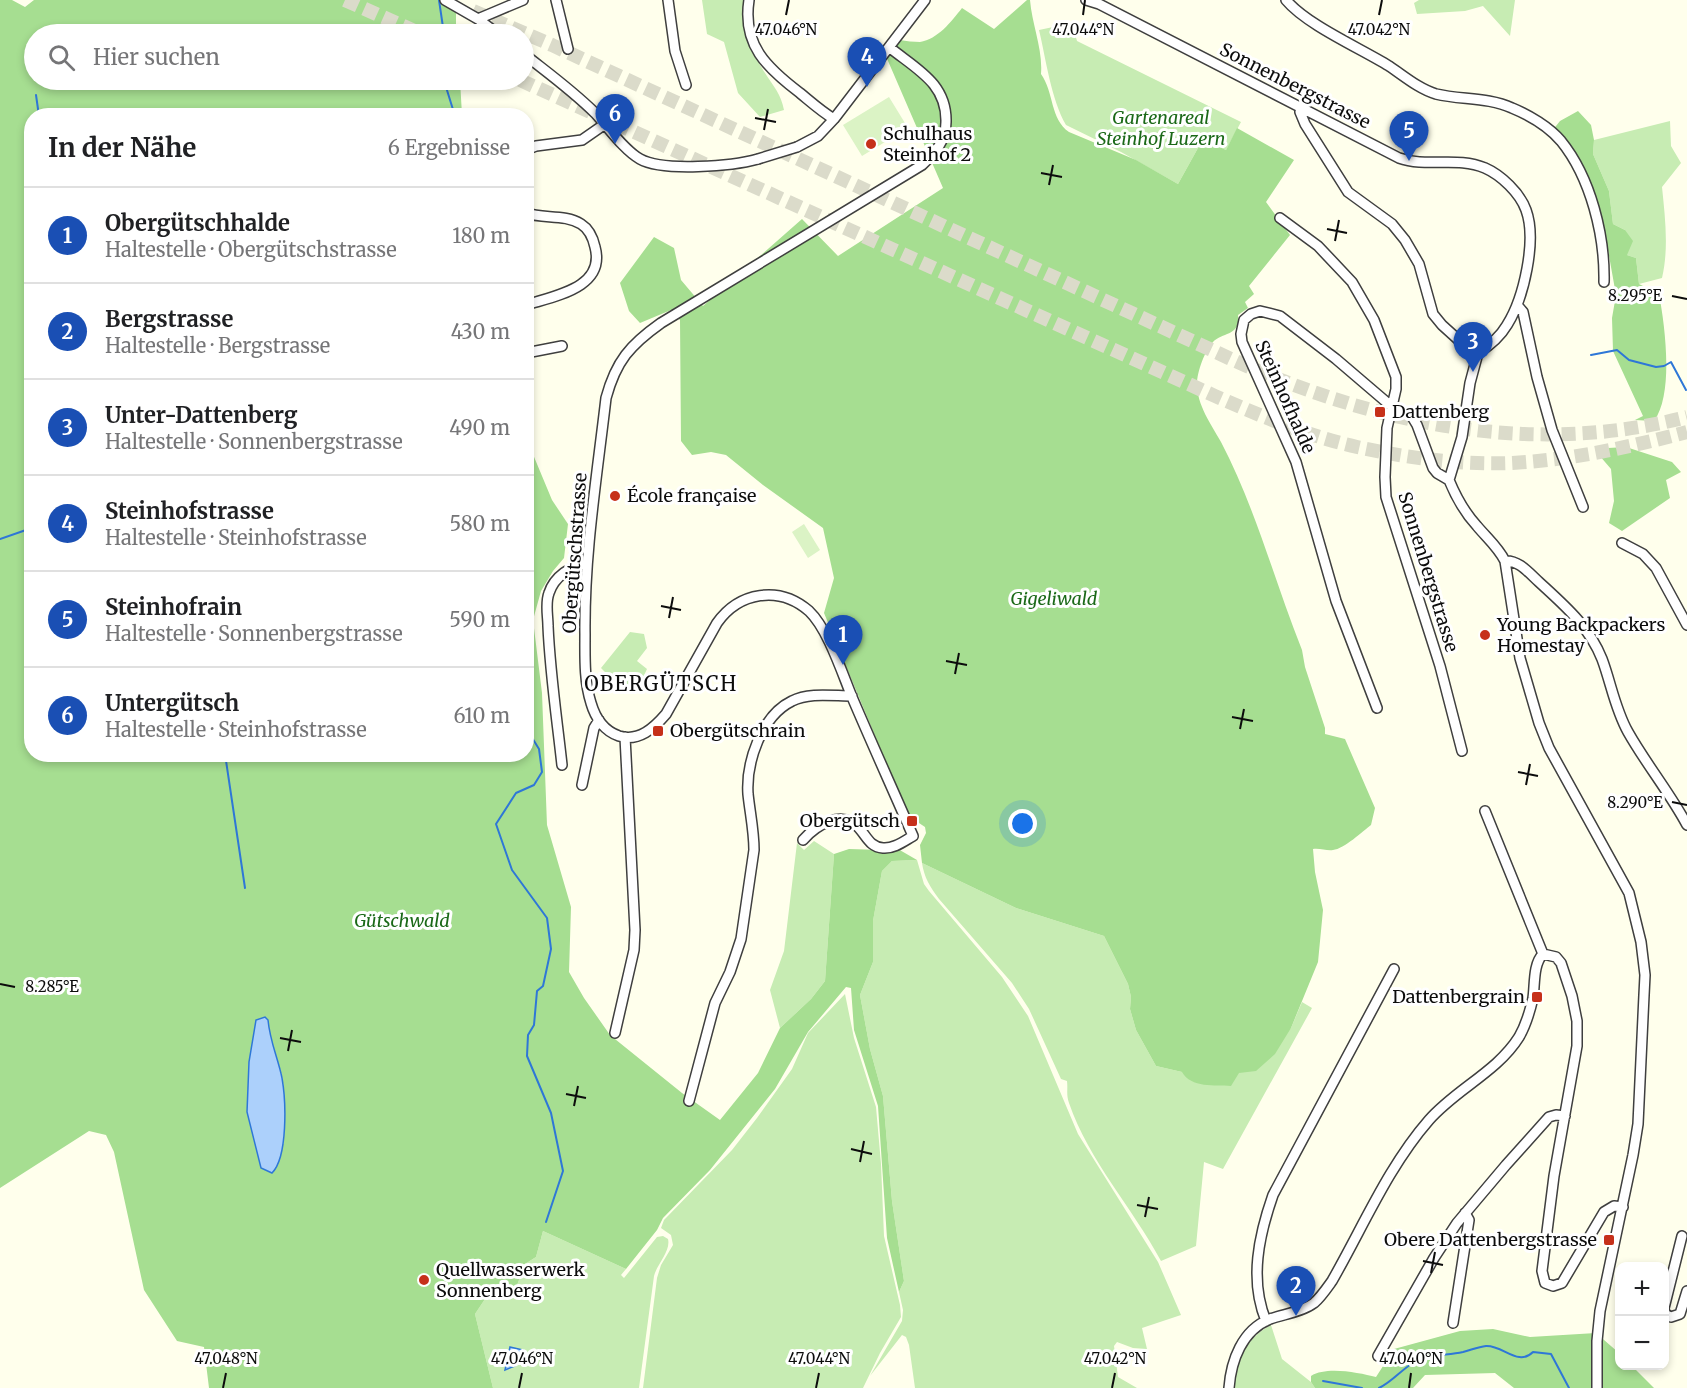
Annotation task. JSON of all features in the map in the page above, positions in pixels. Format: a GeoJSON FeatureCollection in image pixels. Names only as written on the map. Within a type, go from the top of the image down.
{"type":"FeatureCollection","features":[{"type":"Feature","properties":{"kind":"street"},"geometry":{"type":"LineString","coordinates":[[478,19],[523,0]]}},
{"type":"Feature","properties":{"kind":"street"},"geometry":{"type":"LineString","coordinates":[[556,0],[568,49]]}},
{"type":"Feature","properties":{"kind":"street"},"geometry":{"type":"LineString","coordinates":[[668,0],[675,51],[686,85]]}},
{"type":"Feature","properties":{"kind":"street"},"geometry":{"type":"LineString","coordinates":[[749,0],[747,15],[749,28],[752,40],[762,59],[786,82],[834,119]]}},
{"type":"Feature","properties":{"kind":"street"},"geometry":{"type":"LineString","coordinates":[[534,62],[565,86],[634,155],[652,164],[721,166],[758,159],[797,147],[818,136],[834,119],[925,0]]}},
{"type":"Feature","properties":{"kind":"street","name":"Sonnenbergstrasse"},"geometry":{"type":"LineString","coordinates":[[1086,0],[1099,4],[1399,158],[1419,163],[1465,163],[1485,168],[1505,182],[1519,197],[1526,209],[1530,226],[1530,246],[1517,305],[1507,327],[1494,342],[1478,353]]}},
{"type":"Feature","properties":{"kind":"street"},"geometry":{"type":"LineString","coordinates":[[1286,0],[1304,15],[1424,89],[1437,94],[1474,98],[1511,107],[1537,121],[1560,139],[1580,173],[1600,226],[1605,258],[1604,282]]}},
{"type":"Feature","properties":{"kind":"street"},"geometry":{"type":"LineString","coordinates":[[449,3],[485,24]]}},
{"type":"Feature","properties":{"kind":"street","name":"Obergütschstrasse"},"geometry":{"type":"LineString","coordinates":[[599,720],[589,696],[585,655],[587,564],[606,398],[616,367],[627,351],[646,334],[922,165],[934,154],[946,130],[947,110],[942,95],[929,78],[889,47]]}},
{"type":"Feature","properties":{"kind":"street"},"geometry":{"type":"LineString","coordinates":[[1301,107],[1300,112],[1305,124],[1348,192],[1392,224],[1405,240],[1419,264],[1433,314],[1462,344],[1478,353],[1470,383],[1462,437],[1449,480]]}},
{"type":"Feature","properties":{"kind":"street"},"geometry":{"type":"LineString","coordinates":[[534,147],[582,140],[605,124]]}},
{"type":"Feature","properties":{"kind":"street"},"geometry":{"type":"LineString","coordinates":[[534,214],[571,220],[581,224],[589,231],[597,254],[593,272],[583,285],[569,292],[534,303]]}},
{"type":"Feature","properties":{"kind":"street"},"geometry":{"type":"LineString","coordinates":[[1281,218],[1318,246],[1352,282],[1374,320],[1396,377],[1396,389],[1391,406],[1411,415],[1433,468],[1437,474],[1449,480],[1458,500],[1476,525],[1500,551],[1505,561],[1520,658],[1539,723],[1551,751],[1629,893],[1639,933],[1645,975],[1640,1097],[1634,1155],[1604,1287],[1597,1341],[1598,1388]]}},
{"type":"Feature","properties":{"kind":"street"},"geometry":{"type":"LineString","coordinates":[[1517,305],[1523,312],[1537,377],[1552,430],[1583,507]]}},
{"type":"Feature","properties":{"kind":"street","name":"Steinhofhalde"},"geometry":{"type":"LineString","coordinates":[[1377,708],[1336,601],[1296,462],[1242,342],[1244,320],[1260,311],[1281,316],[1391,406]]}},
{"type":"Feature","properties":{"kind":"street"},"geometry":{"type":"LineString","coordinates":[[534,351],[562,346]]}},
{"type":"Feature","properties":{"kind":"street","name":"Sonnenbergstrasse"},"geometry":{"type":"LineString","coordinates":[[1391,406],[1387,428],[1386,497],[1440,666],[1462,752]]}},
{"type":"Feature","properties":{"kind":"street"},"geometry":{"type":"LineString","coordinates":[[1622,543],[1643,554],[1656,568],[1687,625]]}},
{"type":"Feature","properties":{"kind":"street"},"geometry":{"type":"LineString","coordinates":[[1505,561],[1511,560],[1523,567],[1576,615],[1588,631],[1602,658],[1613,698],[1627,730],[1687,825]]}},
{"type":"Feature","properties":{"kind":"street"},"geometry":{"type":"LineString","coordinates":[[562,765],[550,660],[548,595],[564,573],[578,565],[587,564]]}},
{"type":"Feature","properties":{"kind":"street"},"geometry":{"type":"LineString","coordinates":[[582,785],[594,728],[599,720],[610,732],[625,737],[641,735],[655,726],[666,714],[707,639],[725,613],[736,603],[758,595],[784,598],[810,612],[835,655],[913,836],[895,846],[883,848],[870,842],[855,825],[838,819],[816,828],[803,840]]}},
{"type":"Feature","properties":{"kind":"street"},"geometry":{"type":"LineString","coordinates":[[689,1101],[715,1003],[730,972],[741,939],[754,850],[748,793],[749,776],[757,744],[768,723],[780,709],[793,700],[824,695],[852,696]]}},
{"type":"Feature","properties":{"kind":"street"},"geometry":{"type":"LineString","coordinates":[[615,1033],[634,950],[635,930],[625,737]]}},
{"type":"Feature","properties":{"kind":"street"},"geometry":{"type":"LineString","coordinates":[[1485,811],[1543,954]]}},
{"type":"Feature","properties":{"kind":"street"},"geometry":{"type":"LineString","coordinates":[[1543,954],[1551,954],[1561,963],[1572,996],[1577,1021],[1577,1046],[1554,1176],[1543,1263],[1545,1282],[1553,1286],[1562,1283],[1604,1212],[1614,1206],[1623,1207]]}},
{"type":"Feature","properties":{"kind":"street"},"geometry":{"type":"LineString","coordinates":[[1229,1388],[1231,1367],[1237,1352],[1253,1331],[1266,1321],[1305,1308],[1315,1302],[1332,1281],[1399,1161],[1418,1134],[1449,1100],[1498,1063],[1510,1050],[1528,1017],[1537,965],[1543,954]]}},
{"type":"Feature","properties":{"kind":"street"},"geometry":{"type":"LineString","coordinates":[[1266,1321],[1258,1294],[1258,1251],[1273,1195],[1394,969]]}},
{"type":"Feature","properties":{"kind":"street"},"geometry":{"type":"LineString","coordinates":[[1378,1356],[1434,1258],[1465,1213],[1549,1118],[1556,1115],[1565,1116]]}},
{"type":"Feature","properties":{"kind":"street"},"geometry":{"type":"LineString","coordinates":[[1453,1323],[1469,1220],[1465,1213]]}},
{"type":"Feature","properties":{"kind":"street"},"geometry":{"type":"LineString","coordinates":[[1669,1292],[1682,1236]]}},
{"type":"Feature","properties":{"kind":"street"},"geometry":{"type":"LineString","coordinates":[[1668,1316],[1680,1314],[1687,1291]]}},
{"type":"Feature","properties":{"kind":"green space","name":"Gütschwald"},"geometry":{"type":"Polygon","coordinates":[[[0,0],[12,0],[25,7],[34,0],[456,0],[456,24],[24,24],[24,90],[461,90],[462,108],[24,108],[24,762],[534,762],[534,628],[542,693],[547,825],[571,907],[569,972],[610,1035],[682,1093],[720,1120],[758,1073],[780,1028],[811,999],[825,981],[834,854],[849,849],[898,849],[917,860],[892,861],[882,871],[873,921],[873,962],[860,995],[870,1049],[883,1096],[892,1201],[904,1281],[899,1292],[887,1238],[878,1106],[854,1030],[851,988],[846,987],[808,1032],[775,1089],[710,1170],[663,1218],[657,1230],[626,1269],[543,1231],[536,1257],[525,1264],[513,1296],[501,1300],[487,1296],[475,1314],[493,1388],[209,1388],[204,1347],[177,1341],[144,1290],[114,1152],[106,1135],[89,1131],[0,1188],[0,0]],[[268,1020],[253,1044],[249,1062],[247,1112],[261,1168],[284,1143],[283,1084],[268,1020]]]}},
{"type":"Feature","properties":{"kind":"green space"},"geometry":{"type":"Polygon","coordinates":[[[702,0],[744,0],[744,19],[752,47],[760,65],[779,95],[784,110],[760,117],[738,93],[724,42],[707,34],[702,0]]]}},
{"type":"Feature","properties":{"kind":"green space","name":"Gigeliwald"},"geometry":{"type":"Polygon","coordinates":[[[1027,0],[1030,0],[1039,46],[1041,74],[1058,120],[1069,132],[1136,160],[1178,184],[1203,139],[1226,150],[1237,128],[1294,160],[1266,202],[1290,235],[1249,286],[1254,294],[1245,302],[1248,308],[1238,315],[1237,327],[1213,342],[1207,350],[1198,374],[1198,392],[1202,407],[1233,467],[1255,519],[1302,650],[1325,734],[1345,739],[1375,808],[1371,825],[1348,843],[1333,850],[1313,849],[1323,910],[1318,962],[1291,1028],[1275,1054],[1256,1071],[1239,1073],[1231,1086],[1197,1083],[1191,1081],[1182,1072],[1156,1066],[1136,1030],[1130,1009],[1131,997],[1128,984],[1104,936],[1016,908],[922,863],[920,845],[926,833],[925,827],[907,813],[824,613],[834,578],[823,528],[726,455],[711,452],[692,455],[681,441],[680,320],[671,310],[640,323],[629,311],[620,283],[654,237],[674,248],[681,280],[703,306],[802,219],[838,256],[943,188],[885,54],[900,40],[920,42],[933,37],[944,29],[962,8],[994,29],[1027,0]]]}},
{"type":"Feature","properties":{"kind":"green space"},"geometry":{"type":"Polygon","coordinates":[[[1419,0],[1515,0],[1510,36],[1483,6],[1465,11],[1417,14],[1414,3],[1419,0]]]}},
{"type":"Feature","properties":{"kind":"green space","name":"Gartenareal Steinhof Luzern"},"geometry":{"type":"Polygon","coordinates":[[[1072,23],[1077,41],[1241,122],[1226,150],[1203,139],[1178,184],[1066,125],[1053,91],[1039,30],[1072,23]]]}},
{"type":"Feature","properties":{"kind":"green space"},"geometry":{"type":"Polygon","coordinates":[[[889,97],[908,128],[862,156],[843,125],[889,97]]]}},
{"type":"Feature","properties":{"kind":"green space"},"geometry":{"type":"Polygon","coordinates":[[[1578,111],[1591,125],[1594,140],[1593,154],[1609,191],[1613,224],[1625,230],[1633,241],[1627,255],[1636,258],[1639,284],[1659,294],[1664,324],[1666,377],[1660,409],[1654,421],[1635,420],[1643,416],[1613,351],[1612,318],[1616,295],[1605,233],[1595,203],[1552,131],[1560,121],[1578,111]]]}},
{"type":"Feature","properties":{"kind":"green space"},"geometry":{"type":"Polygon","coordinates":[[[1670,121],[1671,146],[1681,163],[1662,187],[1666,244],[1662,278],[1639,284],[1636,258],[1627,255],[1625,230],[1613,224],[1609,191],[1593,154],[1594,140],[1670,121]]]}},
{"type":"Feature","properties":{"kind":"green space"},"geometry":{"type":"Polygon","coordinates":[[[1626,447],[1672,462],[1681,472],[1666,480],[1670,498],[1622,531],[1609,523],[1614,501],[1611,469],[1599,455],[1608,448],[1626,447]]]}},
{"type":"Feature","properties":{"kind":"green space","name":"Gütschwald"},"geometry":{"type":"Polygon","coordinates":[[[534,457],[552,500],[568,524],[564,558],[541,591],[534,616],[534,457]]]}},
{"type":"Feature","properties":{"kind":"green space"},"geometry":{"type":"Polygon","coordinates":[[[804,524],[820,550],[808,558],[792,532],[804,524]]]}},
{"type":"Feature","properties":{"kind":"green space"},"geometry":{"type":"Polygon","coordinates":[[[630,632],[644,634],[647,648],[637,661],[647,669],[638,688],[631,694],[619,685],[621,682],[613,676],[611,678],[601,668],[630,632]]]}},
{"type":"Feature","properties":{"kind":"green space"},"geometry":{"type":"Polygon","coordinates":[[[814,841],[834,854],[825,981],[811,999],[780,1028],[770,990],[784,951],[797,843],[804,850],[814,841]]]}},
{"type":"Feature","properties":{"kind":"green space"},"geometry":{"type":"Polygon","coordinates":[[[917,860],[924,884],[1002,977],[1028,1016],[1078,1134],[1158,1262],[1181,1315],[1142,1328],[1147,1349],[1133,1348],[1117,1342],[1114,1346],[1118,1377],[1137,1388],[915,1388],[909,1345],[906,1337],[902,1335],[870,1376],[902,1321],[903,1310],[899,1292],[904,1281],[892,1201],[883,1096],[870,1049],[860,995],[873,962],[873,921],[882,871],[892,861],[917,860]]]}},
{"type":"Feature","properties":{"kind":"green space"},"geometry":{"type":"Polygon","coordinates":[[[922,863],[1016,908],[1104,936],[1128,984],[1131,997],[1130,1009],[1136,1030],[1156,1066],[1182,1072],[1239,1073],[1291,1028],[1302,1002],[1312,1008],[1223,1169],[1204,1162],[1196,1246],[1161,1261],[1088,1145],[1069,1103],[1067,1081],[1061,1079],[1029,1009],[1012,983],[939,899],[928,882],[922,863]]]}},
{"type":"Feature","properties":{"kind":"green space"},"geometry":{"type":"Polygon","coordinates":[[[845,994],[854,1038],[876,1107],[884,1236],[901,1317],[863,1388],[643,1388],[657,1278],[661,1265],[673,1245],[671,1235],[661,1228],[664,1220],[732,1150],[792,1069],[808,1033],[845,994]]]}},
{"type":"Feature","properties":{"kind":"green space"},"geometry":{"type":"Polygon","coordinates":[[[543,1231],[626,1269],[621,1275],[624,1278],[657,1237],[663,1236],[668,1239],[668,1248],[654,1276],[639,1388],[493,1388],[475,1314],[487,1296],[501,1300],[513,1296],[525,1264],[536,1257],[543,1231]]]}},
{"type":"Feature","properties":{"kind":"green space"},"geometry":{"type":"Polygon","coordinates":[[[1271,1325],[1282,1359],[1311,1382],[1315,1388],[1233,1388],[1243,1351],[1255,1337],[1271,1325]]]}},
{"type":"Feature","properties":{"kind":"green space"},"geometry":{"type":"Polygon","coordinates":[[[1493,1329],[1530,1337],[1596,1333],[1615,1350],[1615,1370],[1636,1370],[1654,1388],[1514,1388],[1495,1373],[1425,1375],[1413,1388],[1315,1388],[1311,1382],[1311,1376],[1326,1371],[1343,1371],[1376,1377],[1394,1349],[1460,1331],[1493,1329]]]}},
{"type":"Feature","properties":{"kind":"water"},"geometry":{"type":"Polygon","coordinates":[[[265,1017],[268,1020],[280,1071],[284,1100],[281,1155],[272,1173],[261,1168],[247,1112],[249,1062],[256,1020],[265,1017]]]}},
{"type":"Feature","properties":{"kind":"water"},"geometry":{"type":"Polygon","coordinates":[[[510,1347],[523,1350],[515,1366],[505,1370],[510,1347]]]}},
{"type":"Feature","properties":{"kind":"waterway"},"geometry":{"type":"LineString","coordinates":[[439,0],[443,24]]}},
{"type":"Feature","properties":{"kind":"waterway"},"geometry":{"type":"LineString","coordinates":[[447,90],[453,108]]}},
{"type":"Feature","properties":{"kind":"waterway"},"geometry":{"type":"LineString","coordinates":[[36,95],[38,108]]}},
{"type":"Feature","properties":{"kind":"waterway"},"geometry":{"type":"LineString","coordinates":[[1591,355],[1617,350],[1629,360],[1656,367],[1671,362],[1686,390]]}},
{"type":"Feature","properties":{"kind":"waterway"},"geometry":{"type":"LineString","coordinates":[[0,539],[24,531]]}},
{"type":"Feature","properties":{"kind":"waterway"},"geometry":{"type":"LineString","coordinates":[[534,741],[539,749],[542,772],[534,785],[516,793],[496,824],[512,870],[547,918],[551,949],[543,986],[537,991],[534,1025],[528,1035],[527,1056],[551,1113],[563,1171],[546,1222]]}},
{"type":"Feature","properties":{"kind":"waterway"},"geometry":{"type":"LineString","coordinates":[[226,762],[245,888]]}},
{"type":"Feature","properties":{"kind":"waterway"},"geometry":{"type":"LineString","coordinates":[[1379,1388],[1420,1360],[1486,1346],[1522,1357],[1533,1352],[1551,1354],[1569,1388]]}},
{"type":"Feature","properties":{"kind":"waterway"},"geometry":{"type":"LineString","coordinates":[[1323,1381],[1362,1388]]}},
{"type":"Feature","properties":{"kind":"tunnel"},"geometry":{"type":"LineString","coordinates":[[345,0],[399,24]]}},
{"type":"Feature","properties":{"kind":"tunnel"},"geometry":{"type":"LineString","coordinates":[[473,11],[503,24]]}},
{"type":"Feature","properties":{"kind":"tunnel"},"geometry":{"type":"LineString","coordinates":[[534,37],[1231,359],[1286,382],[1341,401],[1397,416],[1454,427],[1512,433],[1570,434],[1629,429],[1687,417]]}},
{"type":"Feature","properties":{"kind":"tunnel"},"geometry":{"type":"LineString","coordinates":[[534,86],[1215,396],[1321,437],[1357,447],[1414,457],[1453,462],[1511,463],[1578,456],[1687,432]]}},
{"type":"Feature","properties":{"kind":"place","name":"Steinhofstrasse"},"geometry":{"type":"Point","coordinates":[867,87]}},
{"type":"Feature","properties":{"kind":"place","name":"Untergütsch"},"geometry":{"type":"Point","coordinates":[615,144]}},
{"type":"Feature","properties":{"kind":"place","name":"Schulhaus Steinhof 2"},"geometry":{"type":"Point","coordinates":[871,144]}},
{"type":"Feature","properties":{"kind":"place","name":"Steinhofrain"},"geometry":{"type":"Point","coordinates":[1409,161]}},
{"type":"Feature","properties":{"kind":"place","name":"Unter-Dattenberg"},"geometry":{"type":"Point","coordinates":[1473,372]}},
{"type":"Feature","properties":{"kind":"place","name":"Dattenberg"},"geometry":{"type":"Point","coordinates":[1380,412]}},
{"type":"Feature","properties":{"kind":"place","name":"École française"},"geometry":{"type":"Point","coordinates":[615,496]}},
{"type":"Feature","properties":{"kind":"place","name":"Young Backpackers Homestay"},"geometry":{"type":"Point","coordinates":[1485,635]}},
{"type":"Feature","properties":{"kind":"place","name":"Obergütschhalde"},"geometry":{"type":"Point","coordinates":[843,665]}},
{"type":"Feature","properties":{"kind":"place","name":"Obergütschrain"},"geometry":{"type":"Point","coordinates":[658,731]}},
{"type":"Feature","properties":{"kind":"place","name":"Obergütsch"},"geometry":{"type":"Point","coordinates":[912,821]}},
{"type":"Feature","properties":{"kind":"place","name":"Dattenbergrain"},"geometry":{"type":"Point","coordinates":[1537,997]}},
{"type":"Feature","properties":{"kind":"place","name":"Obere Dattenbergstrasse"},"geometry":{"type":"Point","coordinates":[1609,1240]}},
{"type":"Feature","properties":{"kind":"place","name":"Quellwasserwerk Sonnenberg"},"geometry":{"type":"Point","coordinates":[424,1280]}},
{"type":"Feature","properties":{"kind":"place","name":"Bergstrasse"},"geometry":{"type":"Point","coordinates":[1296,1316]}},
{"type":"Feature","properties":{"kind":"district","name":"OBERGÜTSCH"},"geometry":{"type":"Point","coordinates":[661,684]}}]}
